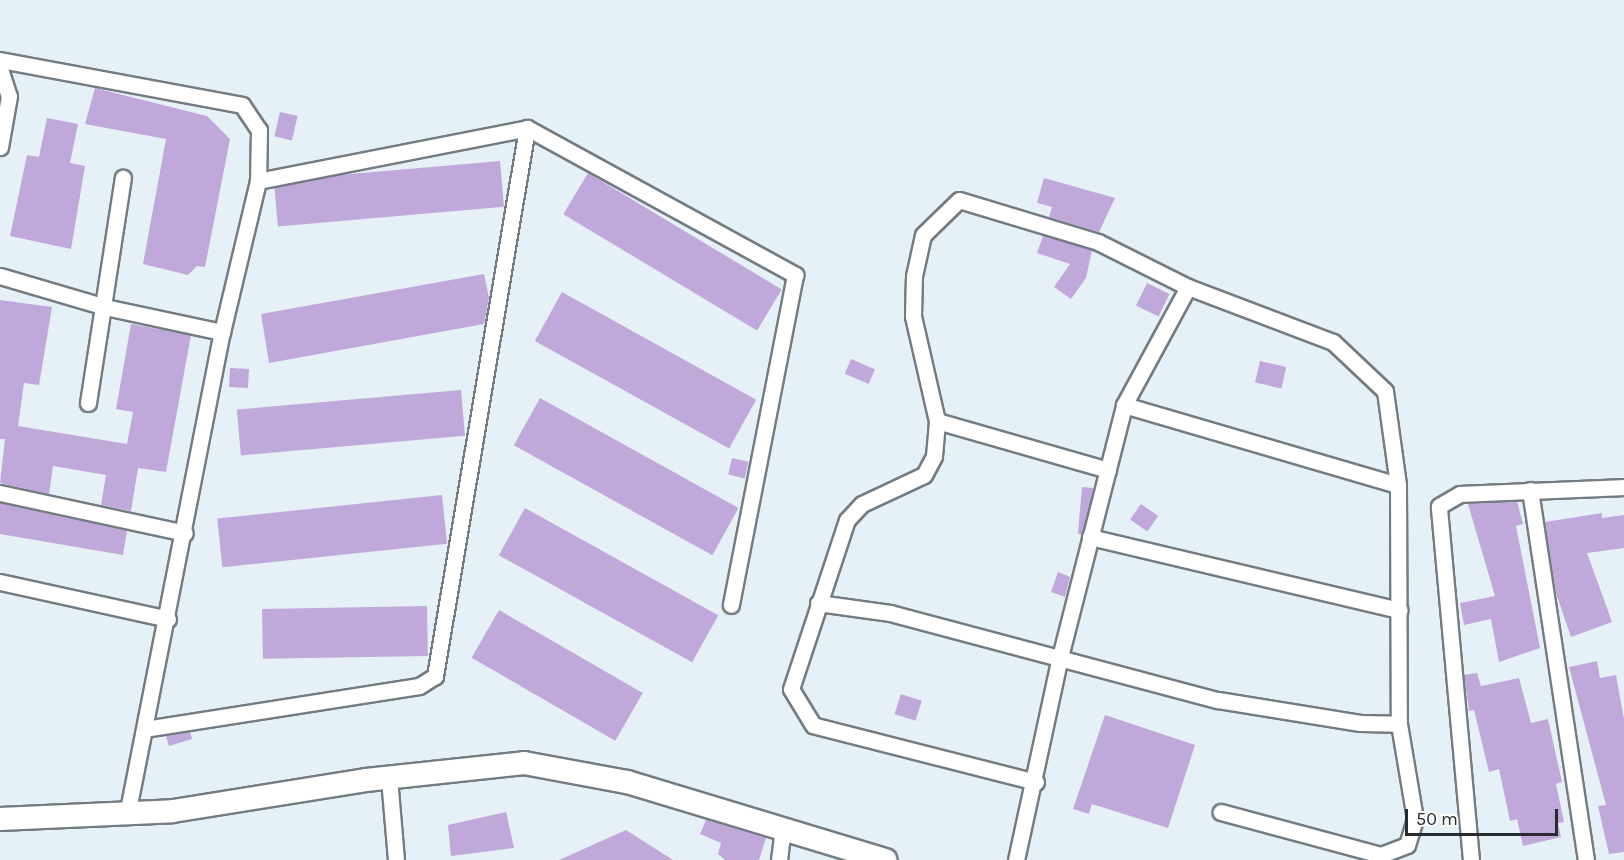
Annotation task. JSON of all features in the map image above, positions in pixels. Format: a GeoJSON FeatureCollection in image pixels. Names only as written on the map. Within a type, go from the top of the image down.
{"type":"FeatureCollection","features":[{"type":"Feature","properties":{"kind":"main road"},"geometry":{"type":"LineString","coordinates":[[0,819],[127,815],[388,778],[524,763],[627,782],[886,860]]}},
{"type":"Feature","properties":{"kind":"street"},"geometry":{"type":"LineString","coordinates":[[0,60],[242,105],[259,130],[258,181],[222,332],[185,533],[127,815]]}},
{"type":"Feature","properties":{"kind":"street"},"geometry":{"type":"LineString","coordinates":[[0,69],[9,96],[0,147]]}},
{"type":"Feature","properties":{"kind":"street"},"geometry":{"type":"LineString","coordinates":[[258,181],[527,128],[795,275],[730,605]]}},
{"type":"Feature","properties":{"kind":"street"},"geometry":{"type":"LineString","coordinates":[[145,729],[419,686],[435,676],[527,128]]}},
{"type":"Feature","properties":{"kind":"street"},"geometry":{"type":"LineString","coordinates":[[88,404],[105,307],[123,178]]}},
{"type":"Feature","properties":{"kind":"street"},"geometry":{"type":"LineString","coordinates":[[1036,782],[813,725],[791,689],[847,519],[862,504],[924,475],[934,456],[938,421],[913,316],[914,276],[923,235],[959,200],[1098,242],[1188,287],[1333,342],[1385,392],[1398,485],[1399,724],[1415,819],[1407,844],[1381,855],[1221,812]]}},
{"type":"Feature","properties":{"kind":"street"},"geometry":{"type":"LineString","coordinates":[[0,276],[105,307],[222,332]]}},
{"type":"Feature","properties":{"kind":"street"},"geometry":{"type":"LineString","coordinates":[[1016,860],[1036,782],[1060,657],[1124,405],[1188,287]]}},
{"type":"Feature","properties":{"kind":"street"},"geometry":{"type":"LineString","coordinates":[[1124,405],[1398,485]]}},
{"type":"Feature","properties":{"kind":"street"},"geometry":{"type":"LineString","coordinates":[[938,421],[1108,470]]}},
{"type":"Feature","properties":{"kind":"street"},"geometry":{"type":"LineString","coordinates":[[1472,860],[1439,506],[1460,494],[1624,487]]}},
{"type":"Feature","properties":{"kind":"street"},"geometry":{"type":"LineString","coordinates":[[1530,490],[1586,860]]}},
{"type":"Feature","properties":{"kind":"street"},"geometry":{"type":"LineString","coordinates":[[0,493],[185,533]]}},
{"type":"Feature","properties":{"kind":"street"},"geometry":{"type":"LineString","coordinates":[[1090,537],[1399,610]]}},
{"type":"Feature","properties":{"kind":"street"},"geometry":{"type":"LineString","coordinates":[[0,582],[168,619]]}},
{"type":"Feature","properties":{"kind":"street"},"geometry":{"type":"LineString","coordinates":[[818,603],[890,613],[1218,700],[1360,723],[1399,724]]}},
{"type":"Feature","properties":{"kind":"street"},"geometry":{"type":"LineString","coordinates":[[388,778],[396,860]]}},
{"type":"Feature","properties":{"kind":"street"},"geometry":{"type":"LineString","coordinates":[[779,860],[783,828]]}},
{"type":"Feature","properties":{"kind":"building"},"geometry":{"type":"Polygon","coordinates":[[[95,88],[207,116],[230,139],[205,267],[197,266],[188,275],[143,264],[166,139],[85,124],[95,88]]]}},
{"type":"Feature","properties":{"kind":"building"},"geometry":{"type":"Polygon","coordinates":[[[280,112],[298,116],[292,140],[274,136],[280,112]]]}},
{"type":"Feature","properties":{"kind":"building"},"geometry":{"type":"Polygon","coordinates":[[[47,118],[78,124],[70,163],[85,166],[71,249],[10,236],[27,155],[39,157],[47,118]]]}},
{"type":"Feature","properties":{"kind":"building"},"geometry":{"type":"Polygon","coordinates":[[[500,161],[504,207],[278,227],[274,181],[500,161]]]}},
{"type":"Feature","properties":{"kind":"building"},"geometry":{"type":"Polygon","coordinates":[[[588,173],[782,289],[757,331],[563,214],[588,173]]]}},
{"type":"Feature","properties":{"kind":"building"},"geometry":{"type":"Polygon","coordinates":[[[1044,178],[1115,198],[1099,232],[1049,217],[1052,207],[1037,203],[1044,178]]]}},
{"type":"Feature","properties":{"kind":"building"},"geometry":{"type":"Polygon","coordinates":[[[1043,236],[1092,250],[1086,278],[1071,299],[1054,287],[1070,264],[1037,253],[1043,236]]]}},
{"type":"Feature","properties":{"kind":"building"},"geometry":{"type":"Polygon","coordinates":[[[484,274],[489,298],[484,324],[269,363],[261,314],[484,274]]]}},
{"type":"Feature","properties":{"kind":"building"},"geometry":{"type":"Polygon","coordinates":[[[1147,283],[1169,294],[1159,316],[1136,305],[1147,283]]]}},
{"type":"Feature","properties":{"kind":"building"},"geometry":{"type":"Polygon","coordinates":[[[562,292],[756,400],[729,449],[535,341],[562,292]]]}},
{"type":"Feature","properties":{"kind":"building"},"geometry":{"type":"Polygon","coordinates":[[[0,300],[52,307],[39,385],[24,383],[18,426],[127,444],[133,412],[116,409],[131,324],[191,335],[166,472],[138,468],[131,511],[101,505],[106,475],[53,466],[49,494],[0,483],[5,439],[0,439],[0,300]]]}},
{"type":"Feature","properties":{"kind":"building"},"geometry":{"type":"Polygon","coordinates":[[[851,359],[875,369],[869,384],[845,374],[851,359]]]}},
{"type":"Feature","properties":{"kind":"building"},"geometry":{"type":"Polygon","coordinates":[[[1260,361],[1286,367],[1281,389],[1255,382],[1260,361]]]}},
{"type":"Feature","properties":{"kind":"building"},"geometry":{"type":"Polygon","coordinates":[[[230,368],[249,369],[248,388],[229,387],[230,368]]]}},
{"type":"Feature","properties":{"kind":"building"},"geometry":{"type":"Polygon","coordinates":[[[461,390],[465,436],[241,455],[237,410],[461,390]]]}},
{"type":"Feature","properties":{"kind":"building"},"geometry":{"type":"Polygon","coordinates":[[[540,398],[739,508],[712,555],[514,445],[540,398]]]}},
{"type":"Feature","properties":{"kind":"building"},"geometry":{"type":"Polygon","coordinates":[[[732,458],[749,462],[745,478],[728,475],[732,458]]]}},
{"type":"Feature","properties":{"kind":"building"},"geometry":{"type":"Polygon","coordinates":[[[1082,487],[1093,488],[1089,535],[1078,534],[1082,487]]]}},
{"type":"Feature","properties":{"kind":"building"},"geometry":{"type":"Polygon","coordinates":[[[442,495],[447,544],[222,567],[217,519],[442,495]]]}},
{"type":"Feature","properties":{"kind":"building"},"geometry":{"type":"Polygon","coordinates":[[[1517,501],[1523,524],[1516,526],[1540,648],[1499,662],[1491,619],[1464,625],[1460,603],[1495,596],[1468,504],[1517,501]]]}},
{"type":"Feature","properties":{"kind":"building"},"geometry":{"type":"Polygon","coordinates":[[[0,503],[127,531],[123,555],[0,534],[0,503]]]}},
{"type":"Feature","properties":{"kind":"building"},"geometry":{"type":"Polygon","coordinates":[[[1141,504],[1158,516],[1147,532],[1130,520],[1141,504]]]}},
{"type":"Feature","properties":{"kind":"building"},"geometry":{"type":"Polygon","coordinates":[[[525,508],[718,615],[692,662],[499,555],[525,508]]]}},
{"type":"Feature","properties":{"kind":"building"},"geometry":{"type":"Polygon","coordinates":[[[1602,513],[1602,518],[1624,515],[1624,548],[1587,553],[1612,622],[1571,637],[1556,593],[1545,522],[1602,513]]]}},
{"type":"Feature","properties":{"kind":"building"},"geometry":{"type":"Polygon","coordinates":[[[1058,572],[1070,577],[1065,597],[1051,592],[1058,572]]]}},
{"type":"Feature","properties":{"kind":"building"},"geometry":{"type":"Polygon","coordinates":[[[427,606],[428,656],[263,659],[262,609],[427,606]]]}},
{"type":"Feature","properties":{"kind":"building"},"geometry":{"type":"Polygon","coordinates":[[[499,610],[643,693],[615,741],[472,658],[499,610]]]}},
{"type":"Feature","properties":{"kind":"building"},"geometry":{"type":"Polygon","coordinates":[[[1597,661],[1600,678],[1616,675],[1624,719],[1624,852],[1609,854],[1598,806],[1606,805],[1569,667],[1597,661]]]}},
{"type":"Feature","properties":{"kind":"building"},"geometry":{"type":"Polygon","coordinates":[[[1477,673],[1481,686],[1519,678],[1531,723],[1548,719],[1562,782],[1556,784],[1564,822],[1558,823],[1561,837],[1523,846],[1517,819],[1510,821],[1499,769],[1489,772],[1474,710],[1469,711],[1464,675],[1477,673]]]}},
{"type":"Feature","properties":{"kind":"building"},"geometry":{"type":"Polygon","coordinates":[[[901,694],[922,701],[915,721],[895,714],[901,694]]]}},
{"type":"Feature","properties":{"kind":"building"},"geometry":{"type":"Polygon","coordinates":[[[1105,715],[1195,745],[1168,828],[1092,804],[1089,814],[1073,809],[1105,715]]]}},
{"type":"Feature","properties":{"kind":"building"},"geometry":{"type":"Polygon","coordinates":[[[190,732],[192,739],[169,746],[166,736],[190,732]]]}},
{"type":"Feature","properties":{"kind":"building"},"geometry":{"type":"Polygon","coordinates":[[[506,812],[514,848],[451,856],[448,825],[506,812]]]}},
{"type":"Feature","properties":{"kind":"building"},"geometry":{"type":"Polygon","coordinates":[[[706,820],[766,838],[759,860],[725,860],[718,854],[721,843],[700,834],[706,820]]]}},
{"type":"Feature","properties":{"kind":"building"},"geometry":{"type":"Polygon","coordinates":[[[626,830],[673,860],[559,860],[626,830]]]}}]}
